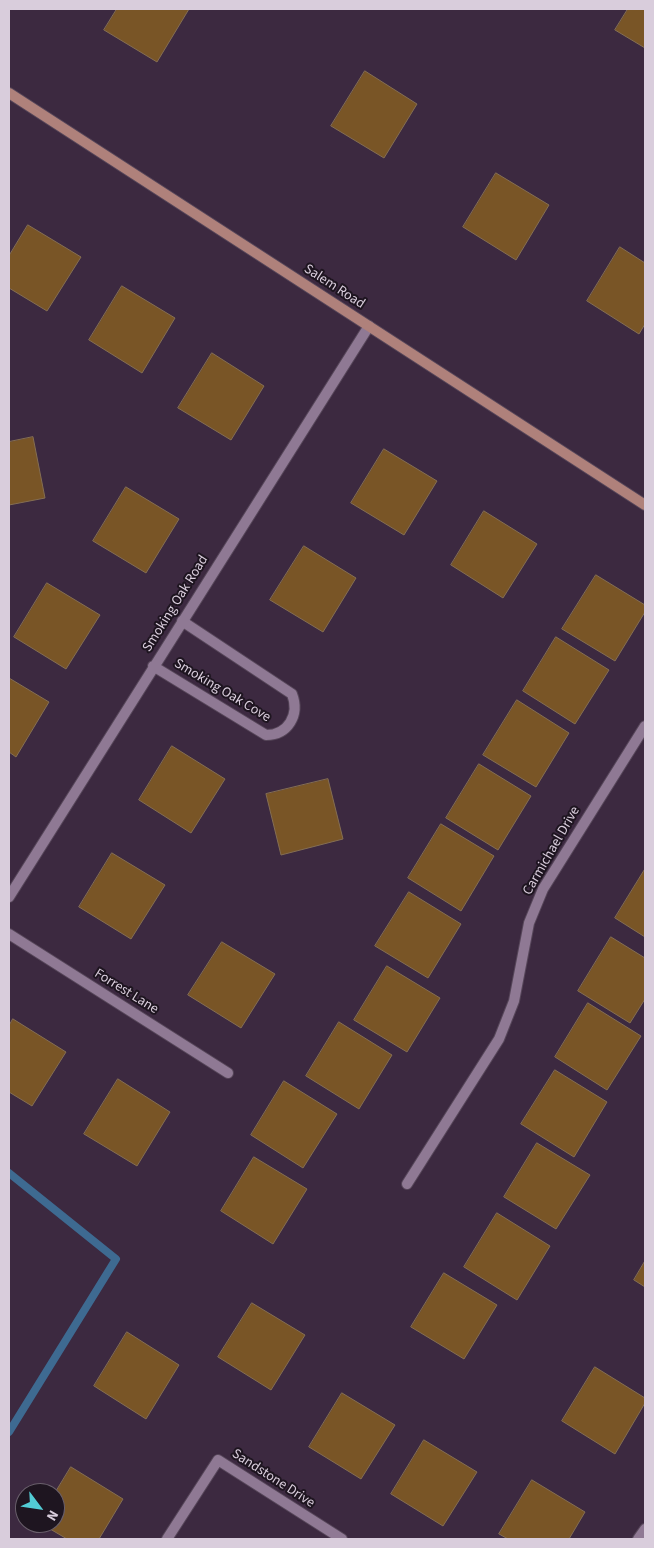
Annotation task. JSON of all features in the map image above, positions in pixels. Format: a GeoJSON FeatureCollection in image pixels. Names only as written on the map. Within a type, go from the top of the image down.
{"type":"FeatureCollection","features":[{"type":"Feature","properties":{"kind":"main road","name":"Salem Road"},"geometry":{"type":"LineString","coordinates":[[9,93],[645,505]]}},
{"type":"Feature","properties":{"kind":"street","name":"Smoking Oak Road"},"geometry":{"type":"LineString","coordinates":[[9,897],[369,326]]}},
{"type":"Feature","properties":{"kind":"street","name":"Smoking Oak Cove"},"geometry":{"type":"LineString","coordinates":[[153,666],[266,735],[276,735],[284,731],[291,722],[296,711],[292,694],[182,620]]}},
{"type":"Feature","properties":{"kind":"street","name":"Carmichael Drive"},"geometry":{"type":"LineString","coordinates":[[407,1184],[499,1039],[514,1001],[530,923],[543,889],[645,726]]}},
{"type":"Feature","properties":{"kind":"street","name":"Forrest Lane"},"geometry":{"type":"LineString","coordinates":[[9,934],[228,1073]]}},
{"type":"Feature","properties":{"kind":"street","name":"Sandstone Drive"},"geometry":{"type":"LineString","coordinates":[[167,1539],[218,1460],[342,1539]]}},
{"type":"Feature","properties":{"kind":"street"},"geometry":{"type":"LineString","coordinates":[[638,1539],[645,1529]]}},
{"type":"Feature","properties":{"kind":"building"},"geometry":{"type":"Polygon","coordinates":[[[117,9],[189,9],[157,62],[104,30],[117,9]]]}},
{"type":"Feature","properties":{"kind":"building"},"geometry":{"type":"Polygon","coordinates":[[[628,9],[645,9],[645,48],[615,30],[628,9]]]}},
{"type":"Feature","properties":{"kind":"building"},"geometry":{"type":"Polygon","coordinates":[[[365,71],[417,104],[384,158],[331,126],[365,71]]]}},
{"type":"Feature","properties":{"kind":"building"},"geometry":{"type":"Polygon","coordinates":[[[496,173],[549,205],[516,260],[463,227],[496,173]]]}},
{"type":"Feature","properties":{"kind":"building"},"geometry":{"type":"Polygon","coordinates":[[[28,225],[81,257],[47,311],[9,288],[9,256],[28,225]]]}},
{"type":"Feature","properties":{"kind":"building"},"geometry":{"type":"Polygon","coordinates":[[[620,247],[645,263],[645,324],[639,334],[587,301],[620,247]]]}},
{"type":"Feature","properties":{"kind":"building"},"geometry":{"type":"Polygon","coordinates":[[[122,286],[175,318],[142,373],[89,340],[122,286]]]}},
{"type":"Feature","properties":{"kind":"building"},"geometry":{"type":"Polygon","coordinates":[[[212,353],[264,386],[231,440],[178,408],[212,353]]]}},
{"type":"Feature","properties":{"kind":"building"},"geometry":{"type":"Polygon","coordinates":[[[33,437],[45,498],[9,505],[9,442],[33,437]]]}},
{"type":"Feature","properties":{"kind":"building"},"geometry":{"type":"Polygon","coordinates":[[[384,449],[437,481],[404,535],[351,503],[384,449]]]}},
{"type":"Feature","properties":{"kind":"building"},"geometry":{"type":"Polygon","coordinates":[[[126,487],[179,519],[146,573],[93,541],[126,487]]]}},
{"type":"Feature","properties":{"kind":"building"},"geometry":{"type":"Polygon","coordinates":[[[484,511],[537,544],[503,598],[451,565],[484,511]]]}},
{"type":"Feature","properties":{"kind":"building"},"geometry":{"type":"Polygon","coordinates":[[[304,546],[356,578],[323,632],[270,600],[304,546]]]}},
{"type":"Feature","properties":{"kind":"building"},"geometry":{"type":"Polygon","coordinates":[[[596,575],[645,605],[645,612],[615,661],[562,629],[596,575]]]}},
{"type":"Feature","properties":{"kind":"building"},"geometry":{"type":"Polygon","coordinates":[[[47,583],[100,615],[66,669],[14,637],[47,583]]]}},
{"type":"Feature","properties":{"kind":"building"},"geometry":{"type":"Polygon","coordinates":[[[556,637],[609,670],[575,724],[523,691],[556,637]]]}},
{"type":"Feature","properties":{"kind":"building"},"geometry":{"type":"Polygon","coordinates":[[[9,678],[49,702],[16,757],[9,752],[9,678]]]}},
{"type":"Feature","properties":{"kind":"building"},"geometry":{"type":"Polygon","coordinates":[[[517,700],[569,733],[536,787],[483,755],[517,700]]]}},
{"type":"Feature","properties":{"kind":"building"},"geometry":{"type":"Polygon","coordinates":[[[172,746],[225,779],[191,833],[139,800],[172,746]]]}},
{"type":"Feature","properties":{"kind":"building"},"geometry":{"type":"Polygon","coordinates":[[[479,764],[531,796],[498,850],[446,818],[479,764]]]}},
{"type":"Feature","properties":{"kind":"building"},"geometry":{"type":"Polygon","coordinates":[[[328,779],[343,839],[281,855],[266,794],[328,779]]]}},
{"type":"Feature","properties":{"kind":"building"},"geometry":{"type":"Polygon","coordinates":[[[441,824],[494,856],[461,911],[408,878],[441,824]]]}},
{"type":"Feature","properties":{"kind":"building"},"geometry":{"type":"Polygon","coordinates":[[[112,853],[165,885],[131,939],[79,907],[112,853]]]}},
{"type":"Feature","properties":{"kind":"building"},"geometry":{"type":"Polygon","coordinates":[[[645,869],[645,937],[615,918],[645,869]]]}},
{"type":"Feature","properties":{"kind":"building"},"geometry":{"type":"Polygon","coordinates":[[[409,892],[461,924],[428,978],[375,946],[409,892]]]}},
{"type":"Feature","properties":{"kind":"building"},"geometry":{"type":"Polygon","coordinates":[[[611,937],[645,958],[645,999],[630,1023],[578,991],[611,937]]]}},
{"type":"Feature","properties":{"kind":"building"},"geometry":{"type":"Polygon","coordinates":[[[222,942],[275,974],[241,1028],[188,995],[222,942]]]}},
{"type":"Feature","properties":{"kind":"building"},"geometry":{"type":"Polygon","coordinates":[[[387,966],[440,998],[407,1052],[354,1020],[387,966]]]}},
{"type":"Feature","properties":{"kind":"building"},"geometry":{"type":"Polygon","coordinates":[[[588,1003],[641,1036],[607,1090],[555,1057],[588,1003]]]}},
{"type":"Feature","properties":{"kind":"building"},"geometry":{"type":"Polygon","coordinates":[[[13,1019],[66,1052],[32,1106],[9,1092],[9,1026],[13,1019]]]}},
{"type":"Feature","properties":{"kind":"building"},"geometry":{"type":"Polygon","coordinates":[[[339,1022],[392,1055],[359,1109],[306,1076],[339,1022]]]}},
{"type":"Feature","properties":{"kind":"building"},"geometry":{"type":"Polygon","coordinates":[[[555,1070],[607,1102],[574,1157],[521,1124],[555,1070]]]}},
{"type":"Feature","properties":{"kind":"building"},"geometry":{"type":"Polygon","coordinates":[[[118,1079],[170,1112],[137,1166],[84,1134],[118,1079]]]}},
{"type":"Feature","properties":{"kind":"building"},"geometry":{"type":"Polygon","coordinates":[[[284,1081],[337,1114],[303,1168],[251,1135],[284,1081]]]}},
{"type":"Feature","properties":{"kind":"building"},"geometry":{"type":"Polygon","coordinates":[[[537,1143],[590,1175],[556,1229],[504,1197],[537,1143]]]}},
{"type":"Feature","properties":{"kind":"building"},"geometry":{"type":"Polygon","coordinates":[[[254,1157],[307,1189],[273,1244],[221,1211],[254,1157]]]}},
{"type":"Feature","properties":{"kind":"building"},"geometry":{"type":"Polygon","coordinates":[[[497,1213],[550,1246],[517,1300],[464,1267],[497,1213]]]}},
{"type":"Feature","properties":{"kind":"building"},"geometry":{"type":"Polygon","coordinates":[[[645,1261],[645,1287],[634,1280],[645,1261]]]}},
{"type":"Feature","properties":{"kind":"building"},"geometry":{"type":"Polygon","coordinates":[[[444,1273],[497,1305],[464,1359],[411,1327],[444,1273]]]}},
{"type":"Feature","properties":{"kind":"building"},"geometry":{"type":"Polygon","coordinates":[[[252,1303],[305,1335],[271,1390],[218,1357],[252,1303]]]}},
{"type":"Feature","properties":{"kind":"building"},"geometry":{"type":"Polygon","coordinates":[[[127,1332],[179,1365],[146,1419],[94,1386],[127,1332]]]}},
{"type":"Feature","properties":{"kind":"building"},"geometry":{"type":"Polygon","coordinates":[[[595,1367],[645,1398],[645,1403],[615,1454],[562,1421],[595,1367]]]}},
{"type":"Feature","properties":{"kind":"building"},"geometry":{"type":"Polygon","coordinates":[[[342,1393],[395,1425],[361,1479],[309,1447],[342,1393]]]}},
{"type":"Feature","properties":{"kind":"building"},"geometry":{"type":"Polygon","coordinates":[[[424,1440],[477,1472],[443,1526],[391,1494],[424,1440]]]}},
{"type":"Feature","properties":{"kind":"building"},"geometry":{"type":"Polygon","coordinates":[[[71,1467],[123,1499],[99,1539],[67,1539],[57,1533],[65,1533],[65,1483],[61,1483],[71,1467]]]}},
{"type":"Feature","properties":{"kind":"building"},"geometry":{"type":"Polygon","coordinates":[[[532,1480],[585,1512],[569,1539],[508,1539],[499,1534],[532,1480]]]}},
{"type":"Feature","properties":{"kind":"waterway"},"geometry":{"type":"LineString","coordinates":[[9,1173],[116,1259],[9,1432]]}}]}
